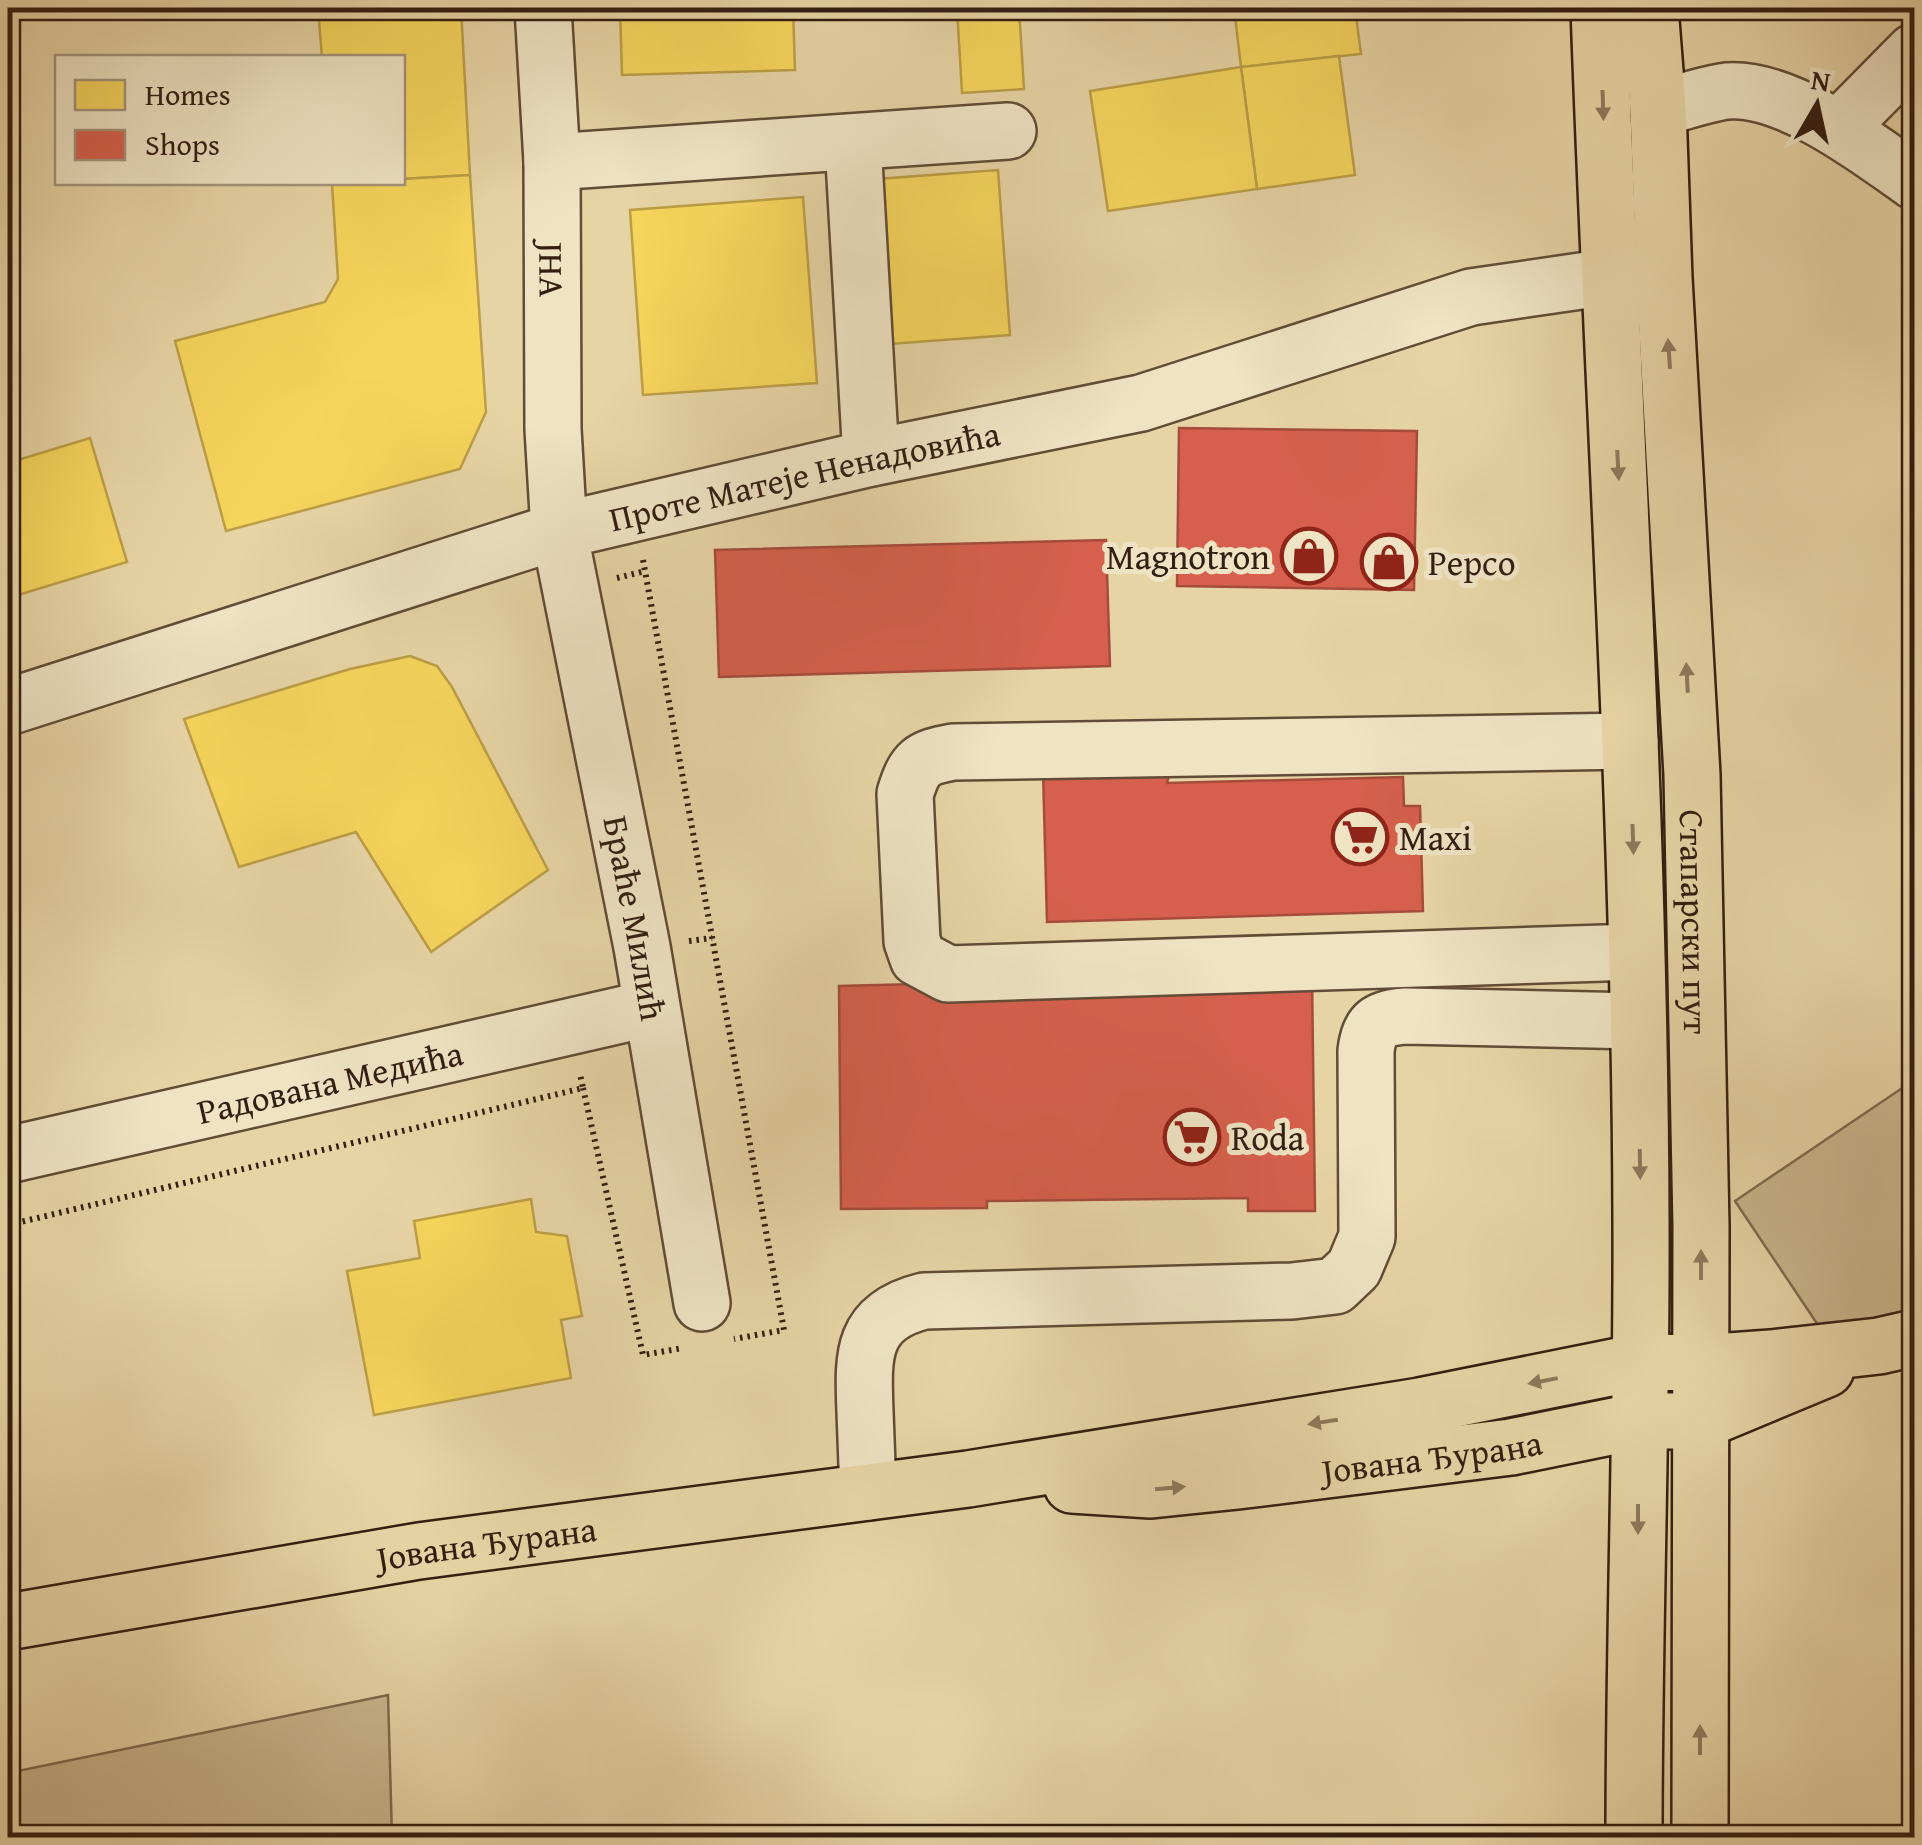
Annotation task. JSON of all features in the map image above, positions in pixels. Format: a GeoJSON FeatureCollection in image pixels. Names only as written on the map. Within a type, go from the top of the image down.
{"type":"FeatureCollection","features":[{"type":"Feature","properties":{"kind":"main road","name":"Стапарски пут"},"geometry":{"type":"LineString","coordinates":[[1599,8],[1638,1022],[1641,1223],[1634,1838]]}},
{"type":"Feature","properties":{"kind":"main road","name":"Стапарски пут"},"geometry":{"type":"LineString","coordinates":[[1650,8],[1692,776],[1702,1421],[1700,1838]]}},
{"type":"Feature","properties":{"kind":"main road","name":"Јована Ђурана"},"geometry":{"type":"LineString","coordinates":[[8,1622],[418,1552],[968,1478],[1420,1406],[1638,1362],[1701,1363],[1897,1342]]}},
{"type":"Feature","properties":{"kind":"main road","name":"Јована Ђурана"},"geometry":{"type":"LineString","coordinates":[[968,1478],[1150,1490],[1511,1447],[1639,1421],[1702,1421],[1897,1342]]}},
{"type":"Feature","properties":{"kind":"street","name":"ЈНА"},"geometry":{"type":"LineString","coordinates":[[543,8],[552,162],[554,430],[559,531]]}},
{"type":"Feature","properties":{"kind":"street"},"geometry":{"type":"LineString","coordinates":[[1839,128],[1914,52]]}},
{"type":"Feature","properties":{"kind":"street"},"geometry":{"type":"LineString","coordinates":[[1658,109],[1729,91],[1770,98],[1839,128],[1914,181]]}},
{"type":"Feature","properties":{"kind":"street"},"geometry":{"type":"LineString","coordinates":[[552,162],[1008,131]]}},
{"type":"Feature","properties":{"kind":"street"},"geometry":{"type":"LineString","coordinates":[[853,144],[871,458]]}},
{"type":"Feature","properties":{"kind":"street","name":"Проте Матеје Ненадовића"},"geometry":{"type":"LineString","coordinates":[[8,707],[559,531],[871,458],[1141,403],[1471,297],[1608,276]]}},
{"type":"Feature","properties":{"kind":"street","name":"Браће Милић"},"geometry":{"type":"LineString","coordinates":[[559,531],[642,947],[702,1303]]}},
{"type":"Feature","properties":{"kind":"street"},"geometry":{"type":"LineString","coordinates":[[1630,742],[953,752],[926,757],[912,771],[905,794],[912,941],[918,958],[948,974],[1636,952]]}},
{"type":"Feature","properties":{"kind":"street","name":"Радована Медића"},"geometry":{"type":"LineString","coordinates":[[8,1155],[652,1008]]}},
{"type":"Feature","properties":{"kind":"street"},"geometry":{"type":"LineString","coordinates":[[868,1492],[863,1364],[875,1329],[903,1306],[924,1301],[1292,1291],[1335,1286],[1354,1268],[1367,1237],[1366,1051],[1374,1024],[1386,1018],[1638,1022]]}},
{"type":"Feature","properties":{"kind":"street"},"geometry":{"type":"LineString","coordinates":[[865,1420],[887,1448],[928,1473],[968,1478]]}},
{"type":"Feature","properties":{"kind":"shaded area"},"geometry":{"type":"Polygon","coordinates":[[[1914,1080],[1914,1312],[1822,1331],[1735,1201],[1914,1080]]]}},
{"type":"Feature","properties":{"kind":"shaded area"},"geometry":{"type":"Polygon","coordinates":[[[388,1695],[392,1837],[8,1837],[8,1773],[388,1695]]]}},
{"type":"Feature","properties":{"kind":"building: Homes"},"geometry":{"type":"Polygon","coordinates":[[[318,8],[461,8],[470,175],[405,179],[405,55],[322,55],[318,8]]]}},
{"type":"Feature","properties":{"kind":"building: Homes"},"geometry":{"type":"Polygon","coordinates":[[[620,8],[793,8],[795,70],[622,75],[620,8]]]}},
{"type":"Feature","properties":{"kind":"building: Homes"},"geometry":{"type":"Polygon","coordinates":[[[957,8],[1019,8],[1024,89],[962,93],[957,8]]]}},
{"type":"Feature","properties":{"kind":"building: Homes"},"geometry":{"type":"Polygon","coordinates":[[[1234,8],[1355,8],[1361,54],[1241,67],[1234,8]]]}},
{"type":"Feature","properties":{"kind":"building: Homes"},"geometry":{"type":"Polygon","coordinates":[[[1339,56],[1355,175],[1257,189],[1241,67],[1339,56]]]}},
{"type":"Feature","properties":{"kind":"building: Homes"},"geometry":{"type":"Polygon","coordinates":[[[1241,67],[1257,189],[1108,211],[1090,91],[1241,67]]]}},
{"type":"Feature","properties":{"kind":"building: Homes"},"geometry":{"type":"Polygon","coordinates":[[[998,170],[1010,335],[890,344],[877,179],[998,170]]]}},
{"type":"Feature","properties":{"kind":"building: Homes"},"geometry":{"type":"Polygon","coordinates":[[[470,175],[486,412],[460,469],[226,531],[175,341],[325,302],[338,279],[332,185],[405,185],[405,179],[470,175]]]}},
{"type":"Feature","properties":{"kind":"building: Homes"},"geometry":{"type":"Polygon","coordinates":[[[803,197],[817,383],[643,395],[630,210],[803,197]]]}},
{"type":"Feature","properties":{"kind":"building: Homes"},"geometry":{"type":"Polygon","coordinates":[[[90,438],[127,562],[8,598],[8,463],[90,438]]]}},
{"type":"Feature","properties":{"kind":"building: Homes"},"geometry":{"type":"Polygon","coordinates":[[[410,656],[437,666],[452,687],[548,870],[431,952],[356,832],[239,867],[184,719],[350,669],[410,656]]]}},
{"type":"Feature","properties":{"kind":"building: Homes"},"geometry":{"type":"Polygon","coordinates":[[[531,1199],[536,1232],[567,1236],[582,1316],[561,1320],[571,1378],[374,1415],[347,1271],[420,1258],[414,1221],[531,1199]]]}},
{"type":"Feature","properties":{"kind":"building: Shops"},"geometry":{"type":"Polygon","coordinates":[[[1179,428],[1417,431],[1414,590],[1177,586],[1179,428]]]}},
{"type":"Feature","properties":{"kind":"building: Shops"},"geometry":{"type":"Polygon","coordinates":[[[1106,540],[1110,666],[719,677],[715,550],[1106,540]]]}},
{"type":"Feature","properties":{"kind":"building: Shops"},"geometry":{"type":"Polygon","coordinates":[[[1171,768],[1167,783],[1403,777],[1404,806],[1420,806],[1423,911],[1047,922],[1043,771],[1171,768]]]}},
{"type":"Feature","properties":{"kind":"building: Shops"},"geometry":{"type":"Polygon","coordinates":[[[1312,974],[1315,1211],[1248,1211],[1248,1198],[987,1201],[987,1208],[841,1209],[839,986],[1312,974]]]}},
{"type":"Feature","properties":{"kind":"place","name":"Magnotron"},"geometry":{"type":"Point","coordinates":[1309,556]}},
{"type":"Feature","properties":{"kind":"place","name":"Pepco"},"geometry":{"type":"Point","coordinates":[1389,562]}},
{"type":"Feature","properties":{"kind":"place","name":"Maxi"},"geometry":{"type":"Point","coordinates":[1360,837]}},
{"type":"Feature","properties":{"kind":"place","name":"Roda"},"geometry":{"type":"Point","coordinates":[1192,1137]}}]}
